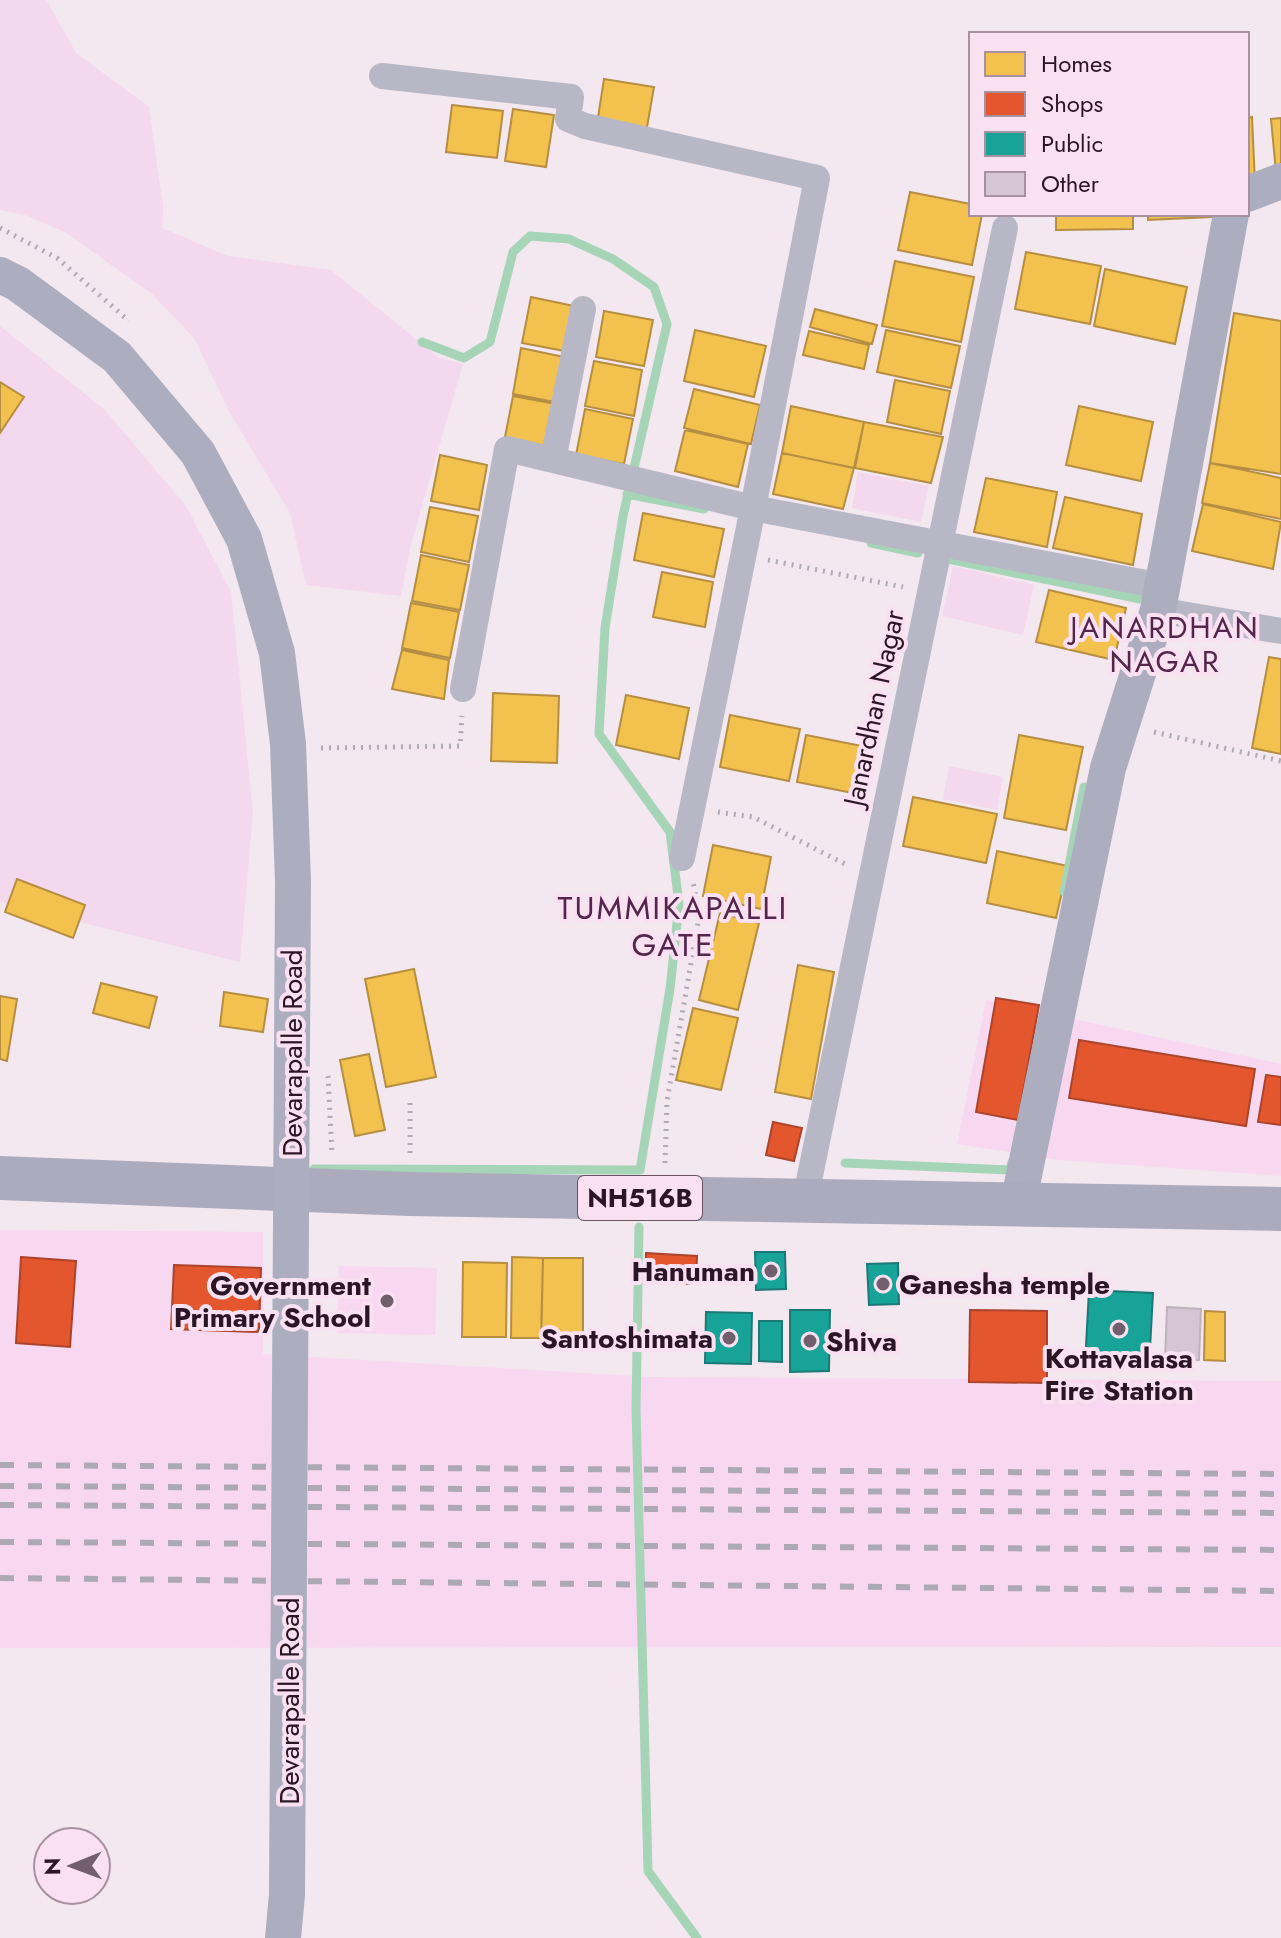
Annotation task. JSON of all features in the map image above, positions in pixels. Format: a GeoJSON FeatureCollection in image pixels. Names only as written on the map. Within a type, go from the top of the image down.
{"type":"FeatureCollection","features":[{"type":"Feature","properties":{"kind":"highway","name":"NH516B"},"geometry":{"type":"LineString","coordinates":[[0,1178],[410,1194],[1281,1209]]}},
{"type":"Feature","properties":{"kind":"main road"},"geometry":{"type":"LineString","coordinates":[[1249,193],[1281,181]]}},
{"type":"Feature","properties":{"kind":"main road"},"geometry":{"type":"LineString","coordinates":[[1018,1204],[1108,768],[1160,598],[1231,216]]}},
{"type":"Feature","properties":{"kind":"main road","name":"Devarapalle Road"},"geometry":{"type":"LineString","coordinates":[[0,275],[18,284],[117,357],[198,453],[244,539],[277,653],[288,744],[293,881],[288,1879],[283,1938]]}},
{"type":"Feature","properties":{"kind":"street"},"geometry":{"type":"LineString","coordinates":[[382,76],[571,97],[568,119],[585,126],[817,178],[682,858]]}},
{"type":"Feature","properties":{"kind":"street","name":"Janardhan Nagar"},"geometry":{"type":"LineString","coordinates":[[805,1200],[1005,228]]}},
{"type":"Feature","properties":{"kind":"street"},"geometry":{"type":"LineString","coordinates":[[553,460],[583,309]]}},
{"type":"Feature","properties":{"kind":"street"},"geometry":{"type":"LineString","coordinates":[[463,689],[507,449],[753,508],[941,544],[1281,631]]}},
{"type":"Feature","properties":{"kind":"path"},"geometry":{"type":"LineString","coordinates":[[743,555],[931,593]]}},
{"type":"Feature","properties":{"kind":"path"},"geometry":{"type":"LineString","coordinates":[[320,763],[320,748],[460,746],[463,689]]}},
{"type":"Feature","properties":{"kind":"path"},"geometry":{"type":"LineString","coordinates":[[1121,725],[1281,761]]}},
{"type":"Feature","properties":{"kind":"path"},"geometry":{"type":"LineString","coordinates":[[692,809],[753,817],[836,857],[859,874],[867,899]]}},
{"type":"Feature","properties":{"kind":"path"},"geometry":{"type":"LineString","coordinates":[[664,1198],[667,1101],[699,917],[695,885],[682,858]]}},
{"type":"Feature","properties":{"kind":"path"},"geometry":{"type":"LineString","coordinates":[[327,1068],[334,1191]]}},
{"type":"Feature","properties":{"kind":"path"},"geometry":{"type":"LineString","coordinates":[[410,1103],[410,1194]]}},
{"type":"Feature","properties":{"kind":"shaded area"},"geometry":{"type":"Polygon","coordinates":[[[0,0],[46,0],[76,53],[149,107],[163,207],[162,228],[228,256],[331,270],[439,358],[463,364],[411,544],[401,596],[306,585],[290,513],[230,413],[194,338],[152,294],[65,232],[25,215],[0,210],[0,0]]]}},
{"type":"Feature","properties":{"kind":"shaded area"},"geometry":{"type":"Polygon","coordinates":[[[0,326],[105,410],[186,506],[231,592],[253,813],[240,962],[0,902],[0,326]]]}},
{"type":"Feature","properties":{"kind":"shaded area"},"geometry":{"type":"Polygon","coordinates":[[[858,472],[929,486],[921,522],[852,508],[858,472]]]}},
{"type":"Feature","properties":{"kind":"shaded area"},"geometry":{"type":"Polygon","coordinates":[[[953,566],[1034,585],[1023,635],[942,616],[953,566]]]}},
{"type":"Feature","properties":{"kind":"shaded area"},"geometry":{"type":"Polygon","coordinates":[[[949,766],[1003,777],[997,810],[943,799],[949,766]]]}},
{"type":"Feature","properties":{"kind":"shaded area"},"geometry":{"type":"Polygon","coordinates":[[[986,1000],[1281,1064],[1281,1176],[1059,1160],[957,1144],[986,1000]]]}},
{"type":"Feature","properties":{"kind":"shaded area"},"geometry":{"type":"Polygon","coordinates":[[[0,1230],[263,1232],[263,1354],[649,1377],[1281,1381],[1281,1647],[0,1648],[0,1230]]]}},
{"type":"Feature","properties":{"kind":"shaded area","name":"Government Primary School"},"geometry":{"type":"Polygon","coordinates":[[[339,1266],[437,1268],[435,1335],[337,1333],[339,1266]]]}},
{"type":"Feature","properties":{"kind":"building: Homes"},"geometry":{"type":"Polygon","coordinates":[[[604,79],[654,87],[646,133],[597,124],[604,79]]]}},
{"type":"Feature","properties":{"kind":"building: Homes"},"geometry":{"type":"Polygon","coordinates":[[[452,105],[503,111],[497,158],[446,152],[452,105]]]}},
{"type":"Feature","properties":{"kind":"building: Homes"},"geometry":{"type":"Polygon","coordinates":[[[513,109],[554,115],[546,167],[505,161],[513,109]]]}},
{"type":"Feature","properties":{"kind":"building: Homes"},"geometry":{"type":"Polygon","coordinates":[[[1252,117],[1255,183],[1249,184],[1249,118],[1252,117]]]}},
{"type":"Feature","properties":{"kind":"building: Homes"},"geometry":{"type":"Polygon","coordinates":[[[1281,118],[1281,172],[1276,172],[1271,119],[1281,118]]]}},
{"type":"Feature","properties":{"kind":"building: Homes"},"geometry":{"type":"Polygon","coordinates":[[[910,192],[969,204],[969,216],[982,216],[972,265],[898,250],[910,192]]]}},
{"type":"Feature","properties":{"kind":"building: Homes"},"geometry":{"type":"Polygon","coordinates":[[[1056,216],[1133,216],[1133,229],[1056,230],[1056,216]]]}},
{"type":"Feature","properties":{"kind":"building: Homes"},"geometry":{"type":"Polygon","coordinates":[[[1148,216],[1211,216],[1211,217],[1148,220],[1148,216]]]}},
{"type":"Feature","properties":{"kind":"building: Homes"},"geometry":{"type":"Polygon","coordinates":[[[1026,252],[1101,266],[1090,324],[1015,309],[1026,252]]]}},
{"type":"Feature","properties":{"kind":"building: Homes"},"geometry":{"type":"Polygon","coordinates":[[[895,261],[974,277],[961,342],[882,326],[895,261]]]}},
{"type":"Feature","properties":{"kind":"building: Homes"},"geometry":{"type":"Polygon","coordinates":[[[1105,269],[1187,287],[1175,344],[1094,326],[1105,269]]]}},
{"type":"Feature","properties":{"kind":"building: Homes"},"geometry":{"type":"Polygon","coordinates":[[[531,297],[579,307],[570,352],[522,343],[531,297]]]}},
{"type":"Feature","properties":{"kind":"building: Homes"},"geometry":{"type":"Polygon","coordinates":[[[815,309],[877,325],[872,344],[810,327],[815,309]]]}},
{"type":"Feature","properties":{"kind":"building: Homes"},"geometry":{"type":"Polygon","coordinates":[[[604,311],[653,320],[644,366],[596,357],[604,311]]]}},
{"type":"Feature","properties":{"kind":"building: Homes"},"geometry":{"type":"Polygon","coordinates":[[[1234,313],[1281,321],[1281,474],[1210,463],[1234,313]]]}},
{"type":"Feature","properties":{"kind":"building: Homes"},"geometry":{"type":"Polygon","coordinates":[[[695,330],[766,346],[754,397],[684,381],[695,330]]]}},
{"type":"Feature","properties":{"kind":"building: Homes"},"geometry":{"type":"Polygon","coordinates":[[[886,330],[960,346],[951,388],[877,372],[886,330]]]}},
{"type":"Feature","properties":{"kind":"building: Homes"},"geometry":{"type":"Polygon","coordinates":[[[809,331],[869,345],[864,369],[803,355],[809,331]]]}},
{"type":"Feature","properties":{"kind":"building: Homes"},"geometry":{"type":"Polygon","coordinates":[[[521,348],[569,358],[560,403],[513,394],[521,348]]]}},
{"type":"Feature","properties":{"kind":"building: Homes"},"geometry":{"type":"Polygon","coordinates":[[[594,361],[642,370],[634,416],[585,406],[594,361]]]}},
{"type":"Feature","properties":{"kind":"building: Homes"},"geometry":{"type":"Polygon","coordinates":[[[895,380],[950,391],[941,434],[887,422],[895,380]]]}},
{"type":"Feature","properties":{"kind":"building: Homes"},"geometry":{"type":"Polygon","coordinates":[[[0,382],[24,397],[0,433],[0,382]]]}},
{"type":"Feature","properties":{"kind":"building: Homes"},"geometry":{"type":"Polygon","coordinates":[[[694,389],[760,405],[751,444],[684,428],[694,389]]]}},
{"type":"Feature","properties":{"kind":"building: Homes"},"geometry":{"type":"Polygon","coordinates":[[[513,396],[561,405],[552,451],[504,442],[513,396]]]}},
{"type":"Feature","properties":{"kind":"building: Homes"},"geometry":{"type":"Polygon","coordinates":[[[791,406],[864,422],[854,468],[782,453],[791,406]]]}},
{"type":"Feature","properties":{"kind":"building: Homes"},"geometry":{"type":"Polygon","coordinates":[[[1079,406],[1153,422],[1141,481],[1066,465],[1079,406]]]}},
{"type":"Feature","properties":{"kind":"building: Homes"},"geometry":{"type":"Polygon","coordinates":[[[585,409],[633,419],[624,464],[576,455],[585,409]]]}},
{"type":"Feature","properties":{"kind":"building: Homes"},"geometry":{"type":"Polygon","coordinates":[[[864,422],[943,437],[931,483],[855,468],[864,422]]]}},
{"type":"Feature","properties":{"kind":"building: Homes"},"geometry":{"type":"Polygon","coordinates":[[[685,430],[748,444],[738,487],[675,471],[685,430]]]}},
{"type":"Feature","properties":{"kind":"building: Homes"},"geometry":{"type":"Polygon","coordinates":[[[782,453],[854,468],[843,509],[773,494],[782,453]]]}},
{"type":"Feature","properties":{"kind":"building: Homes"},"geometry":{"type":"Polygon","coordinates":[[[440,455],[487,465],[479,510],[431,501],[440,455]]]}},
{"type":"Feature","properties":{"kind":"building: Homes"},"geometry":{"type":"Polygon","coordinates":[[[1210,463],[1281,478],[1281,519],[1202,503],[1210,463]]]}},
{"type":"Feature","properties":{"kind":"building: Homes"},"geometry":{"type":"Polygon","coordinates":[[[986,478],[1057,492],[1047,547],[974,532],[986,478]]]}},
{"type":"Feature","properties":{"kind":"building: Homes"},"geometry":{"type":"Polygon","coordinates":[[[1065,497],[1142,514],[1133,565],[1053,548],[1065,497]]]}},
{"type":"Feature","properties":{"kind":"building: Homes"},"geometry":{"type":"Polygon","coordinates":[[[1203,504],[1281,522],[1273,569],[1192,551],[1203,504]]]}},
{"type":"Feature","properties":{"kind":"building: Homes"},"geometry":{"type":"Polygon","coordinates":[[[430,507],[478,516],[469,562],[421,552],[430,507]]]}},
{"type":"Feature","properties":{"kind":"building: Homes"},"geometry":{"type":"Polygon","coordinates":[[[643,513],[724,529],[714,577],[634,560],[643,513]]]}},
{"type":"Feature","properties":{"kind":"building: Homes"},"geometry":{"type":"Polygon","coordinates":[[[421,555],[469,565],[460,610],[412,601],[421,555]]]}},
{"type":"Feature","properties":{"kind":"building: Homes"},"geometry":{"type":"Polygon","coordinates":[[[662,572],[713,582],[705,627],[653,617],[662,572]]]}},
{"type":"Feature","properties":{"kind":"building: Homes"},"geometry":{"type":"Polygon","coordinates":[[[1049,590],[1126,608],[1114,660],[1036,642],[1049,590]]]}},
{"type":"Feature","properties":{"kind":"building: Homes"},"geometry":{"type":"Polygon","coordinates":[[[411,603],[459,612],[450,658],[402,648],[411,603]]]}},
{"type":"Feature","properties":{"kind":"building: Homes"},"geometry":{"type":"Polygon","coordinates":[[[402,650],[449,660],[444,699],[392,689],[402,650]]]}},
{"type":"Feature","properties":{"kind":"building: Homes"},"geometry":{"type":"Polygon","coordinates":[[[1269,657],[1281,659],[1281,754],[1252,748],[1269,657]]]}},
{"type":"Feature","properties":{"kind":"building: Homes"},"geometry":{"type":"Polygon","coordinates":[[[493,693],[559,696],[557,763],[491,761],[493,693]]]}},
{"type":"Feature","properties":{"kind":"building: Homes"},"geometry":{"type":"Polygon","coordinates":[[[626,695],[689,708],[679,759],[616,745],[626,695]]]}},
{"type":"Feature","properties":{"kind":"building: Homes"},"geometry":{"type":"Polygon","coordinates":[[[730,715],[800,729],[789,781],[720,767],[730,715]]]}},
{"type":"Feature","properties":{"kind":"building: Homes"},"geometry":{"type":"Polygon","coordinates":[[[806,735],[872,748],[863,795],[797,782],[806,735]]]}},
{"type":"Feature","properties":{"kind":"building: Homes"},"geometry":{"type":"Polygon","coordinates":[[[1019,735],[1083,747],[1066,830],[1004,818],[1019,735]]]}},
{"type":"Feature","properties":{"kind":"building: Homes"},"geometry":{"type":"Polygon","coordinates":[[[913,797],[997,814],[986,863],[903,846],[913,797]]]}},
{"type":"Feature","properties":{"kind":"building: Homes"},"geometry":{"type":"Polygon","coordinates":[[[713,845],[771,857],[761,909],[703,896],[713,845]]]}},
{"type":"Feature","properties":{"kind":"building: Homes"},"geometry":{"type":"Polygon","coordinates":[[[997,851],[1068,866],[1056,918],[987,903],[997,851]]]}},
{"type":"Feature","properties":{"kind":"building: Homes"},"geometry":{"type":"Polygon","coordinates":[[[17,879],[85,905],[73,938],[5,912],[17,879]]]}},
{"type":"Feature","properties":{"kind":"building: Homes"},"geometry":{"type":"Polygon","coordinates":[[[720,913],[759,923],[738,1010],[699,1000],[720,913]]]}},
{"type":"Feature","properties":{"kind":"building: Homes"},"geometry":{"type":"Polygon","coordinates":[[[798,965],[834,972],[811,1099],[775,1092],[798,965]]]}},
{"type":"Feature","properties":{"kind":"building: Homes"},"geometry":{"type":"Polygon","coordinates":[[[414,969],[436,1077],[386,1087],[365,979],[414,969]]]}},
{"type":"Feature","properties":{"kind":"building: Homes"},"geometry":{"type":"Polygon","coordinates":[[[101,983],[157,997],[149,1028],[93,1013],[101,983]]]}},
{"type":"Feature","properties":{"kind":"building: Homes"},"geometry":{"type":"Polygon","coordinates":[[[224,992],[268,999],[263,1032],[220,1026],[224,992]]]}},
{"type":"Feature","properties":{"kind":"building: Homes"},"geometry":{"type":"Polygon","coordinates":[[[0,996],[17,999],[7,1061],[0,1059],[0,996]]]}},
{"type":"Feature","properties":{"kind":"building: Homes"},"geometry":{"type":"Polygon","coordinates":[[[693,1008],[738,1018],[721,1090],[676,1080],[693,1008]]]}},
{"type":"Feature","properties":{"kind":"building: Homes"},"geometry":{"type":"Polygon","coordinates":[[[369,1054],[385,1130],[355,1136],[340,1060],[369,1054]]]}},
{"type":"Feature","properties":{"kind":"building: Homes"},"geometry":{"type":"Polygon","coordinates":[[[512,1257],[543,1258],[541,1338],[511,1338],[512,1257]]]}},
{"type":"Feature","properties":{"kind":"building: Homes"},"geometry":{"type":"Polygon","coordinates":[[[543,1258],[583,1258],[583,1347],[541,1346],[543,1258]]]}},
{"type":"Feature","properties":{"kind":"building: Homes"},"geometry":{"type":"Polygon","coordinates":[[[463,1262],[507,1263],[506,1337],[462,1337],[463,1262]]]}},
{"type":"Feature","properties":{"kind":"building: Homes"},"geometry":{"type":"Polygon","coordinates":[[[1205,1311],[1225,1312],[1225,1361],[1204,1360],[1205,1311]]]}},
{"type":"Feature","properties":{"kind":"building: Shops"},"geometry":{"type":"Polygon","coordinates":[[[996,998],[1039,1005],[1018,1120],[976,1112],[996,998]]]}},
{"type":"Feature","properties":{"kind":"building: Shops"},"geometry":{"type":"Polygon","coordinates":[[[1079,1040],[1255,1069],[1246,1126],[1069,1098],[1079,1040]]]}},
{"type":"Feature","properties":{"kind":"building: Shops"},"geometry":{"type":"Polygon","coordinates":[[[1266,1075],[1281,1077],[1281,1125],[1258,1122],[1266,1075]]]}},
{"type":"Feature","properties":{"kind":"building: Shops"},"geometry":{"type":"Polygon","coordinates":[[[773,1122],[802,1128],[794,1161],[766,1155],[773,1122]]]}},
{"type":"Feature","properties":{"kind":"building: Shops"},"geometry":{"type":"Polygon","coordinates":[[[646,1253],[697,1256],[696,1284],[645,1282],[646,1253]]]}},
{"type":"Feature","properties":{"kind":"building: Shops"},"geometry":{"type":"Polygon","coordinates":[[[21,1257],[76,1261],[70,1347],[16,1343],[21,1257]]]}},
{"type":"Feature","properties":{"kind":"building: Shops"},"geometry":{"type":"Polygon","coordinates":[[[174,1265],[261,1268],[259,1332],[171,1329],[174,1265]]]}},
{"type":"Feature","properties":{"kind":"building: Shops"},"geometry":{"type":"Polygon","coordinates":[[[970,1310],[1047,1311],[1047,1383],[969,1382],[970,1310]]]}},
{"type":"Feature","properties":{"kind":"building: Public","name":"Hanuman"},"geometry":{"type":"Polygon","coordinates":[[[755,1252],[785,1252],[786,1289],[756,1290],[755,1252]]]}},
{"type":"Feature","properties":{"kind":"building: Public","name":"Ganesha temple"},"geometry":{"type":"Polygon","coordinates":[[[898,1263],[899,1304],[869,1305],[867,1264],[898,1263]]]}},
{"type":"Feature","properties":{"kind":"building: Public","name":"Kottavalasa Fire Station"},"geometry":{"type":"Polygon","coordinates":[[[1089,1290],[1153,1293],[1149,1367],[1085,1365],[1089,1290]]]}},
{"type":"Feature","properties":{"kind":"building: Public","name":"Shiva"},"geometry":{"type":"Polygon","coordinates":[[[790,1310],[830,1310],[829,1371],[790,1372],[790,1310]]]}},
{"type":"Feature","properties":{"kind":"building: Public","name":"Santoshimata"},"geometry":{"type":"Polygon","coordinates":[[[706,1312],[752,1313],[751,1364],[705,1363],[706,1312]]]}},
{"type":"Feature","properties":{"kind":"building: Public"},"geometry":{"type":"Polygon","coordinates":[[[759,1321],[782,1321],[782,1362],[759,1361],[759,1321]]]}},
{"type":"Feature","properties":{"kind":"building: Other"},"geometry":{"type":"Polygon","coordinates":[[[1167,1307],[1201,1309],[1199,1360],[1165,1359],[1167,1307]]]}},
{"type":"Feature","properties":{"kind":"waterway"},"geometry":{"type":"LineString","coordinates":[[314,1169],[640,1170],[670,989],[679,904],[670,832],[599,734],[605,628],[623,516],[667,324],[654,287],[613,259],[569,239],[530,236],[513,252],[490,342],[464,358],[422,342]]}},
{"type":"Feature","properties":{"kind":"waterway"},"geometry":{"type":"LineString","coordinates":[[627,494],[704,509]]}},
{"type":"Feature","properties":{"kind":"waterway"},"geometry":{"type":"LineString","coordinates":[[871,543],[918,553]]}},
{"type":"Feature","properties":{"kind":"waterway"},"geometry":{"type":"LineString","coordinates":[[948,559],[1140,599]]}},
{"type":"Feature","properties":{"kind":"waterway"},"geometry":{"type":"LineString","coordinates":[[1064,892],[1084,787]]}},
{"type":"Feature","properties":{"kind":"waterway"},"geometry":{"type":"LineString","coordinates":[[845,1163],[1010,1170],[1012,1162]]}},
{"type":"Feature","properties":{"kind":"waterway"},"geometry":{"type":"LineString","coordinates":[[639,1227],[636,1409],[648,1871],[697,1938]]}},
{"type":"Feature","properties":{"kind":"railway"},"geometry":{"type":"LineString","coordinates":[[0,1465],[1281,1474]]}},
{"type":"Feature","properties":{"kind":"railway"},"geometry":{"type":"LineString","coordinates":[[0,1486],[1281,1494]]}},
{"type":"Feature","properties":{"kind":"railway"},"geometry":{"type":"LineString","coordinates":[[0,1505],[1281,1513]]}},
{"type":"Feature","properties":{"kind":"railway"},"geometry":{"type":"LineString","coordinates":[[0,1542],[1281,1550]]}},
{"type":"Feature","properties":{"kind":"railway"},"geometry":{"type":"LineString","coordinates":[[0,1578],[1281,1591]]}},
{"type":"Feature","properties":{"kind":"place","name":"Hanuman"},"geometry":{"type":"Point","coordinates":[771,1271]}},
{"type":"Feature","properties":{"kind":"place","name":"Ganesha temple"},"geometry":{"type":"Point","coordinates":[883,1284]}},
{"type":"Feature","properties":{"kind":"place","name":"Government Primary School"},"geometry":{"type":"Point","coordinates":[387,1301]}},
{"type":"Feature","properties":{"kind":"place","name":"Kottavalasa Fire Station"},"geometry":{"type":"Point","coordinates":[1119,1329]}},
{"type":"Feature","properties":{"kind":"place","name":"Santoshimata"},"geometry":{"type":"Point","coordinates":[729,1338]}},
{"type":"Feature","properties":{"kind":"place","name":"Shiva"},"geometry":{"type":"Point","coordinates":[810,1341]}},
{"type":"Feature","properties":{"kind":"district","name":"JANARDHAN NAGAR"},"geometry":{"type":"Point","coordinates":[1165,644]}},
{"type":"Feature","properties":{"kind":"district","name":"TUMMIKAPALLI GATE"},"geometry":{"type":"Point","coordinates":[673,926]}}]}
